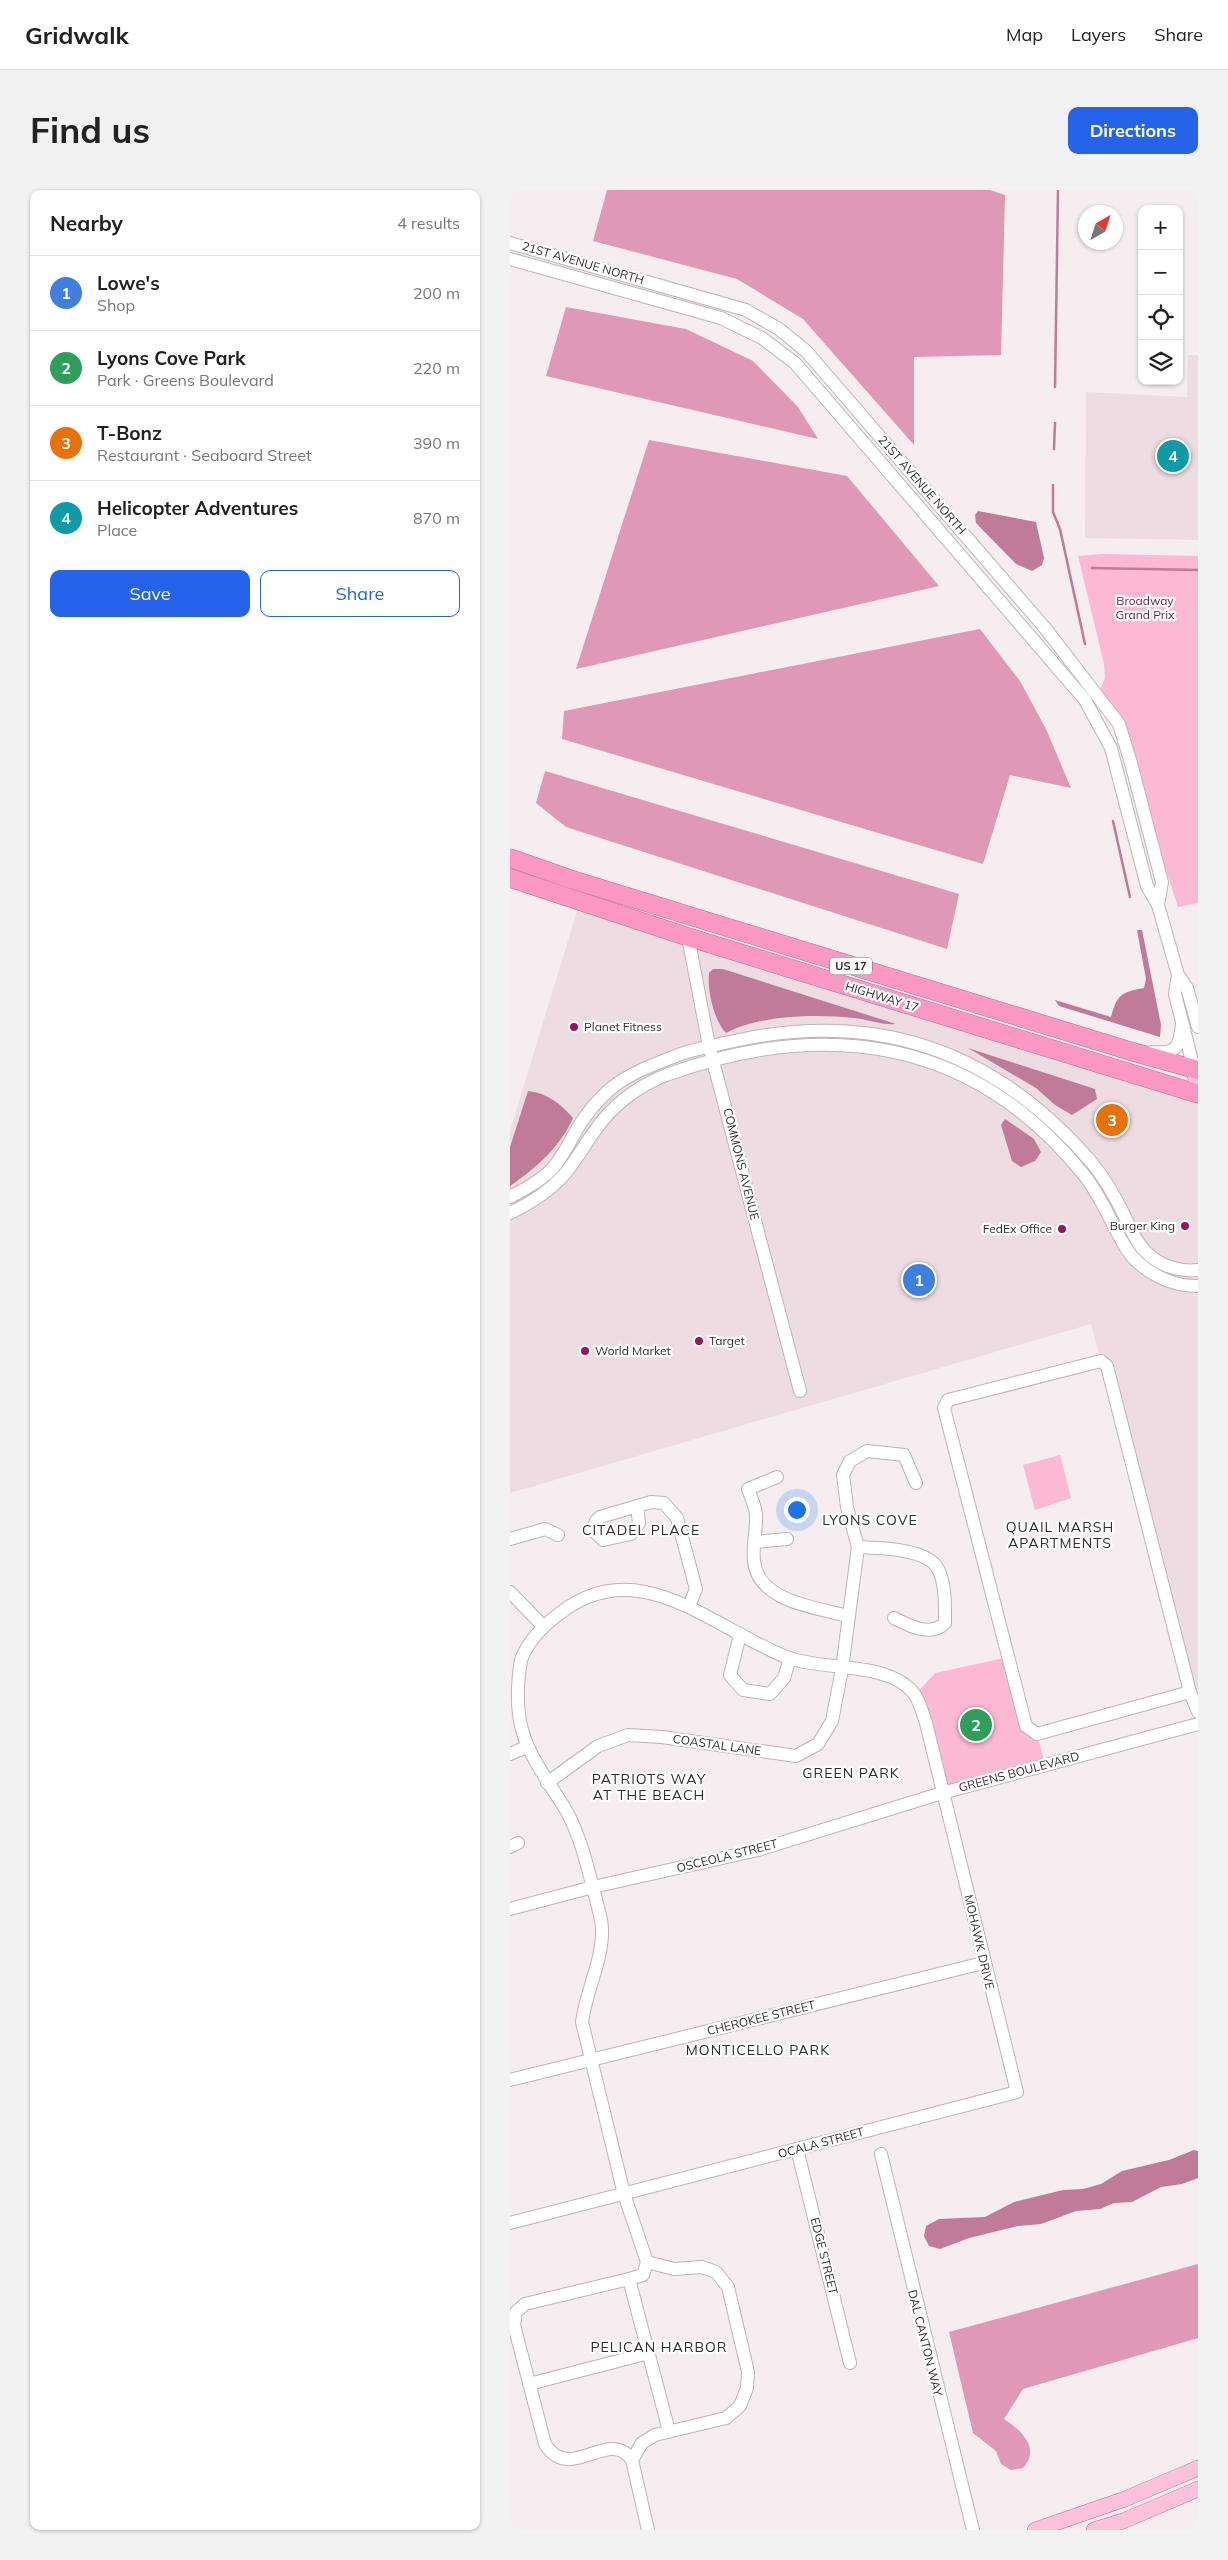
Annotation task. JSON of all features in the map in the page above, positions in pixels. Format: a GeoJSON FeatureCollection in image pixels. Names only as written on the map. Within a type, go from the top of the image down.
{"type":"FeatureCollection","features":[{"type":"Feature","properties":{"kind":"highway","name":"HIGHWAY 17"},"geometry":{"type":"LineString","coordinates":[[510,858],[617,893],[1196,1070]]}},
{"type":"Feature","properties":{"kind":"highway","name":"HIGHWAY 17"},"geometry":{"type":"LineString","coordinates":[[510,878],[688,937],[1198,1092]]}},
{"type":"Feature","properties":{"kind":"main road","name":"21ST AVENUE NORTH"},"geometry":{"type":"LineString","coordinates":[[1196,1070],[1198,1092]]}},
{"type":"Feature","properties":{"kind":"main road"},"geometry":{"type":"LineString","coordinates":[[1035,2530],[1125,2499],[1198,2468]]}},
{"type":"Feature","properties":{"kind":"main road"},"geometry":{"type":"LineString","coordinates":[[1094,2530],[1123,2521],[1198,2489]]}},
{"type":"Feature","properties":{"kind":"street","name":"21ST AVENUE NORTH"},"geometry":{"type":"LineString","coordinates":[[510,243],[746,310],[778,328],[806,350],[1045,628],[1119,724],[1162,882],[1158,904]]}},
{"type":"Feature","properties":{"kind":"street","name":"21ST AVENUE NORTH"},"geometry":{"type":"LineString","coordinates":[[510,259],[721,318],[762,338],[795,363],[1086,700],[1111,748],[1147,886],[1158,904],[1178,975],[1187,988],[1198,1027]]}},
{"type":"Feature","properties":{"kind":"street","name":"COMMONS AVENUE"},"geometry":{"type":"LineString","coordinates":[[688,937],[709,1046],[800,1391]]}},
{"type":"Feature","properties":{"kind":"street","name":"21ST AVENUE NORTH"},"geometry":{"type":"LineString","coordinates":[[1178,975],[1175,994],[1196,1070]]}},
{"type":"Feature","properties":{"kind":"street"},"geometry":{"type":"LineString","coordinates":[[1130,1051],[1169,1052],[1174,1050],[1180,1038],[1183,1020]]}},
{"type":"Feature","properties":{"kind":"street"},"geometry":{"type":"LineString","coordinates":[[510,1197],[535,1183],[552,1168],[580,1124],[611,1089],[675,1056],[709,1046],[769,1034],[821,1029],[879,1033],[913,1042],[982,1069],[1024,1098],[1050,1120],[1091,1162],[1119,1204],[1140,1246],[1149,1255],[1175,1269],[1198,1270]]}},
{"type":"Feature","properties":{"kind":"street"},"geometry":{"type":"LineString","coordinates":[[510,1213],[548,1190],[577,1159],[595,1130],[635,1090],[664,1076],[714,1060],[808,1045],[848,1045],[908,1054],[939,1064],[1012,1104],[1039,1126],[1086,1177],[1132,1256],[1149,1271],[1168,1281],[1185,1287],[1198,1286]]}},
{"type":"Feature","properties":{"kind":"street"},"geometry":{"type":"LineString","coordinates":[[1190,1692],[1036,1734],[1026,1726],[944,1408],[948,1400],[1101,1361],[1107,1366],[1190,1692],[1198,1712]]}},
{"type":"Feature","properties":{"kind":"street"},"geometry":{"type":"LineString","coordinates":[[894,1618],[925,1630],[938,1629],[945,1623],[944,1597],[938,1568],[925,1557],[893,1549],[858,1547],[847,1507],[842,1475],[850,1461],[867,1451],[904,1455],[916,1483]]}},
{"type":"Feature","properties":{"kind":"street"},"geometry":{"type":"LineString","coordinates":[[777,1477],[748,1488],[756,1513],[754,1560],[756,1572],[764,1585],[774,1593],[847,1616]]}},
{"type":"Feature","properties":{"kind":"street"},"geometry":{"type":"LineString","coordinates":[[638,1506],[651,1502],[664,1503],[677,1518],[696,1589],[689,1606]]}},
{"type":"Feature","properties":{"kind":"street"},"geometry":{"type":"LineString","coordinates":[[510,1539],[545,1529],[558,1535]]}},
{"type":"Feature","properties":{"kind":"street"},"geometry":{"type":"LineString","coordinates":[[755,1542],[787,1539]]}},
{"type":"Feature","properties":{"kind":"street","name":"COASTAL LANE"},"geometry":{"type":"LineString","coordinates":[[547,1783],[598,1746],[628,1736],[662,1737],[796,1756],[818,1744],[832,1721],[842,1669],[847,1616],[858,1547]]}},
{"type":"Feature","properties":{"kind":"street","name":"GREENS BOULEVARD"},"geometry":{"type":"LineString","coordinates":[[593,1887],[579,1838],[561,1802],[524,1748],[514,1717],[514,1692],[522,1659],[530,1642],[543,1626],[573,1602],[616,1590],[652,1593],[689,1606],[740,1635],[790,1658],[842,1669],[883,1673],[897,1680],[915,1695],[926,1723],[942,1793],[1198,1724]]}},
{"type":"Feature","properties":{"kind":"street"},"geometry":{"type":"LineString","coordinates":[[510,1592],[543,1626]]}},
{"type":"Feature","properties":{"kind":"street"},"geometry":{"type":"LineString","coordinates":[[740,1635],[730,1675],[743,1690],[770,1694],[784,1678],[790,1658]]}},
{"type":"Feature","properties":{"kind":"street"},"geometry":{"type":"LineString","coordinates":[[510,1754],[524,1748]]}},
{"type":"Feature","properties":{"kind":"street","name":"OSCEOLA STREET"},"geometry":{"type":"LineString","coordinates":[[510,1909],[593,1887],[758,1850],[942,1793]]}},
{"type":"Feature","properties":{"kind":"street","name":"MOHAWK DRIVE"},"geometry":{"type":"LineString","coordinates":[[942,1793],[964,1874],[983,1963],[1017,2092]]}},
{"type":"Feature","properties":{"kind":"street"},"geometry":{"type":"LineString","coordinates":[[593,1887],[602,1928],[598,1964],[585,1998],[582,2022],[624,2194],[646,2262],[642,2274],[629,2279],[525,2304],[516,2312],[514,2325],[545,2444],[551,2453],[561,2459],[571,2460],[614,2447],[627,2452],[632,2460],[648,2530]]}},
{"type":"Feature","properties":{"kind":"street","name":"CHEROKEE STREET"},"geometry":{"type":"LineString","coordinates":[[510,2080],[983,1963]]}},
{"type":"Feature","properties":{"kind":"street","name":"OCALA STREET"},"geometry":{"type":"LineString","coordinates":[[510,2223],[1017,2092]]}},
{"type":"Feature","properties":{"kind":"street","name":"EDGE STREET"},"geometry":{"type":"LineString","coordinates":[[797,2150],[850,2363]]}},
{"type":"Feature","properties":{"kind":"street","name":"DAL CANTON WAY"},"geometry":{"type":"LineString","coordinates":[[881,2154],[934,2380],[973,2530]]}},
{"type":"Feature","properties":{"kind":"street"},"geometry":{"type":"LineString","coordinates":[[632,2460],[642,2443],[655,2434],[726,2418],[740,2406],[747,2388],[748,2372],[728,2287],[716,2272],[702,2267],[674,2269],[646,2262]]}},
{"type":"Feature","properties":{"kind":"street"},"geometry":{"type":"LineString","coordinates":[[629,2279],[669,2431]]}},
{"type":"Feature","properties":{"kind":"street"},"geometry":{"type":"LineString","coordinates":[[529,2384],[649,2353]]}},
{"type":"Feature","properties":{"kind":"shaded area"},"geometry":{"type":"Polygon","coordinates":[[[607,190],[990,190],[1005,195],[1001,355],[914,357],[914,445],[803,319],[737,279],[593,241],[607,190]]]}},
{"type":"Feature","properties":{"kind":"shaded area"},"geometry":{"type":"Polygon","coordinates":[[[566,307],[686,329],[753,361],[798,407],[818,439],[546,376],[566,307]]]}},
{"type":"Feature","properties":{"kind":"shaded area"},"geometry":{"type":"Polygon","coordinates":[[[1188,355],[1198,355],[1198,540],[1085,538],[1086,392],[1187,397],[1188,355]]]}},
{"type":"Feature","properties":{"kind":"shaded area"},"geometry":{"type":"Polygon","coordinates":[[[649,440],[847,476],[939,586],[576,669],[649,440]]]}},
{"type":"Feature","properties":{"kind":"shaded area"},"geometry":{"type":"Polygon","coordinates":[[[978,511],[1036,522],[1044,558],[1042,565],[1032,571],[1016,564],[976,523],[975,515],[978,511]]]}},
{"type":"Feature","properties":{"kind":"shaded area"},"geometry":{"type":"Polygon","coordinates":[[[980,629],[1020,681],[1046,729],[1071,788],[1010,775],[983,864],[562,739],[564,711],[980,629]]]}},
{"type":"Feature","properties":{"kind":"shaded area"},"geometry":{"type":"Polygon","coordinates":[[[545,771],[959,894],[947,949],[566,827],[536,803],[545,771]]]}},
{"type":"Feature","properties":{"kind":"shaded area"},"geometry":{"type":"Polygon","coordinates":[[[580,901],[1198,1094],[1198,1728],[1091,1324],[510,1493],[510,1131],[580,901]]]}},
{"type":"Feature","properties":{"kind":"shaded area"},"geometry":{"type":"Polygon","coordinates":[[[1137,930],[1142,930],[1161,1025],[1160,1037],[1059,1006],[1055,1000],[1111,1017],[1115,1004],[1121,996],[1130,991],[1144,988],[1146,979],[1137,930]]]}},
{"type":"Feature","properties":{"kind":"shaded area"},"geometry":{"type":"Polygon","coordinates":[[[713,969],[723,969],[896,1024],[854,1018],[806,1016],[755,1022],[726,1033],[718,1021],[710,996],[709,973],[713,969]]]}},
{"type":"Feature","properties":{"kind":"shaded area"},"geometry":{"type":"Polygon","coordinates":[[[968,1048],[1095,1089],[1097,1099],[1072,1115],[1055,1105],[1036,1088],[968,1048]]]}},
{"type":"Feature","properties":{"kind":"shaded area"},"geometry":{"type":"Polygon","coordinates":[[[528,1091],[541,1094],[553,1100],[573,1118],[562,1138],[546,1156],[510,1186],[510,1147],[528,1091]]]}},
{"type":"Feature","properties":{"kind":"shaded area"},"geometry":{"type":"Polygon","coordinates":[[[1005,1119],[1034,1139],[1041,1152],[1035,1161],[1021,1167],[1012,1161],[1001,1125],[1005,1119]]]}},
{"type":"Feature","properties":{"kind":"shaded area"},"geometry":{"type":"Polygon","coordinates":[[[1194,2150],[1198,2151],[1198,2178],[1182,2184],[1161,2187],[1132,2202],[1114,2203],[1100,2209],[1076,2211],[1041,2224],[1018,2226],[969,2238],[940,2249],[929,2246],[924,2236],[926,2226],[939,2219],[985,2217],[1014,2202],[1063,2190],[1083,2189],[1101,2184],[1122,2171],[1169,2160],[1194,2150]]]}},
{"type":"Feature","properties":{"kind":"shaded area"},"geometry":{"type":"Polygon","coordinates":[[[1198,2264],[1198,2338],[1023,2389],[1004,2419],[1017,2428],[1027,2440],[1030,2453],[1028,2461],[1023,2468],[1011,2470],[1001,2464],[996,2451],[973,2433],[949,2332],[1198,2264]]]}},
{"type":"Feature","properties":{"kind":"green space","name":"Broadway Grand Prix"},"geometry":{"type":"Polygon","coordinates":[[[1103,554],[1198,556],[1198,903],[1178,907],[1119,724],[1098,694],[1105,678],[1104,664],[1078,556],[1103,554]]]}},
{"type":"Feature","properties":{"kind":"green space"},"geometry":{"type":"Polygon","coordinates":[[[1060,1455],[1071,1498],[1035,1510],[1023,1465],[1060,1455]]]}},
{"type":"Feature","properties":{"kind":"green space"},"geometry":{"type":"Polygon","coordinates":[[[1009,1657],[1026,1726],[1037,1734],[1045,1765],[942,1793],[915,1695],[935,1673],[1009,1657]]]}},
{"type":"Feature","properties":{"kind":"waterway"},"geometry":{"type":"LineString","coordinates":[[1055,387],[1058,190]]}},
{"type":"Feature","properties":{"kind":"waterway"},"geometry":{"type":"LineString","coordinates":[[1054,449],[1055,423]]}},
{"type":"Feature","properties":{"kind":"waterway"},"geometry":{"type":"LineString","coordinates":[[1053,485],[1053,512],[1060,529],[1085,644]]}},
{"type":"Feature","properties":{"kind":"waterway"},"geometry":{"type":"LineString","coordinates":[[1092,568],[1198,570]]}},
{"type":"Feature","properties":{"kind":"waterway"},"geometry":{"type":"LineString","coordinates":[[1113,821],[1130,897]]}},
{"type":"Feature","properties":{"kind":"place","name":"Helicopter Adventures"},"geometry":{"type":"Point","coordinates":[1173,456]}},
{"type":"Feature","properties":{"kind":"place","name":"Planet Fitness"},"geometry":{"type":"Point","coordinates":[574,1027]}},
{"type":"Feature","properties":{"kind":"place","name":"T-Bonz"},"geometry":{"type":"Point","coordinates":[1112,1120]}},
{"type":"Feature","properties":{"kind":"place","name":"Burger King"},"geometry":{"type":"Point","coordinates":[1185,1226]}},
{"type":"Feature","properties":{"kind":"place","name":"FedEx Office"},"geometry":{"type":"Point","coordinates":[1062,1229]}},
{"type":"Feature","properties":{"kind":"place","name":"Lowe's"},"geometry":{"type":"Point","coordinates":[919,1280]}},
{"type":"Feature","properties":{"kind":"place","name":"Target"},"geometry":{"type":"Point","coordinates":[699,1341]}},
{"type":"Feature","properties":{"kind":"place","name":"World Market"},"geometry":{"type":"Point","coordinates":[585,1351]}},
{"type":"Feature","properties":{"kind":"place","name":"Lyons Cove Park"},"geometry":{"type":"Point","coordinates":[976,1725]}},
{"type":"Feature","properties":{"kind":"district","name":"LYONS COVE"},"geometry":{"type":"Point","coordinates":[870,1520]}},
{"type":"Feature","properties":{"kind":"district","name":"CITADEL PLACE"},"geometry":{"type":"Point","coordinates":[641,1530]}},
{"type":"Feature","properties":{"kind":"district","name":"QUAIL MARSH APARTMENTS"},"geometry":{"type":"Point","coordinates":[1060,1535]}},
{"type":"Feature","properties":{"kind":"district","name":"GREEN PARK"},"geometry":{"type":"Point","coordinates":[851,1773]}},
{"type":"Feature","properties":{"kind":"district","name":"PATRIOTS WAY AT THE BEACH"},"geometry":{"type":"Point","coordinates":[649,1788]}},
{"type":"Feature","properties":{"kind":"district","name":"MONTICELLO PARK"},"geometry":{"type":"Point","coordinates":[758,2050]}},
{"type":"Feature","properties":{"kind":"district","name":"PELICAN HARBOR"},"geometry":{"type":"Point","coordinates":[659,2347]}}]}
